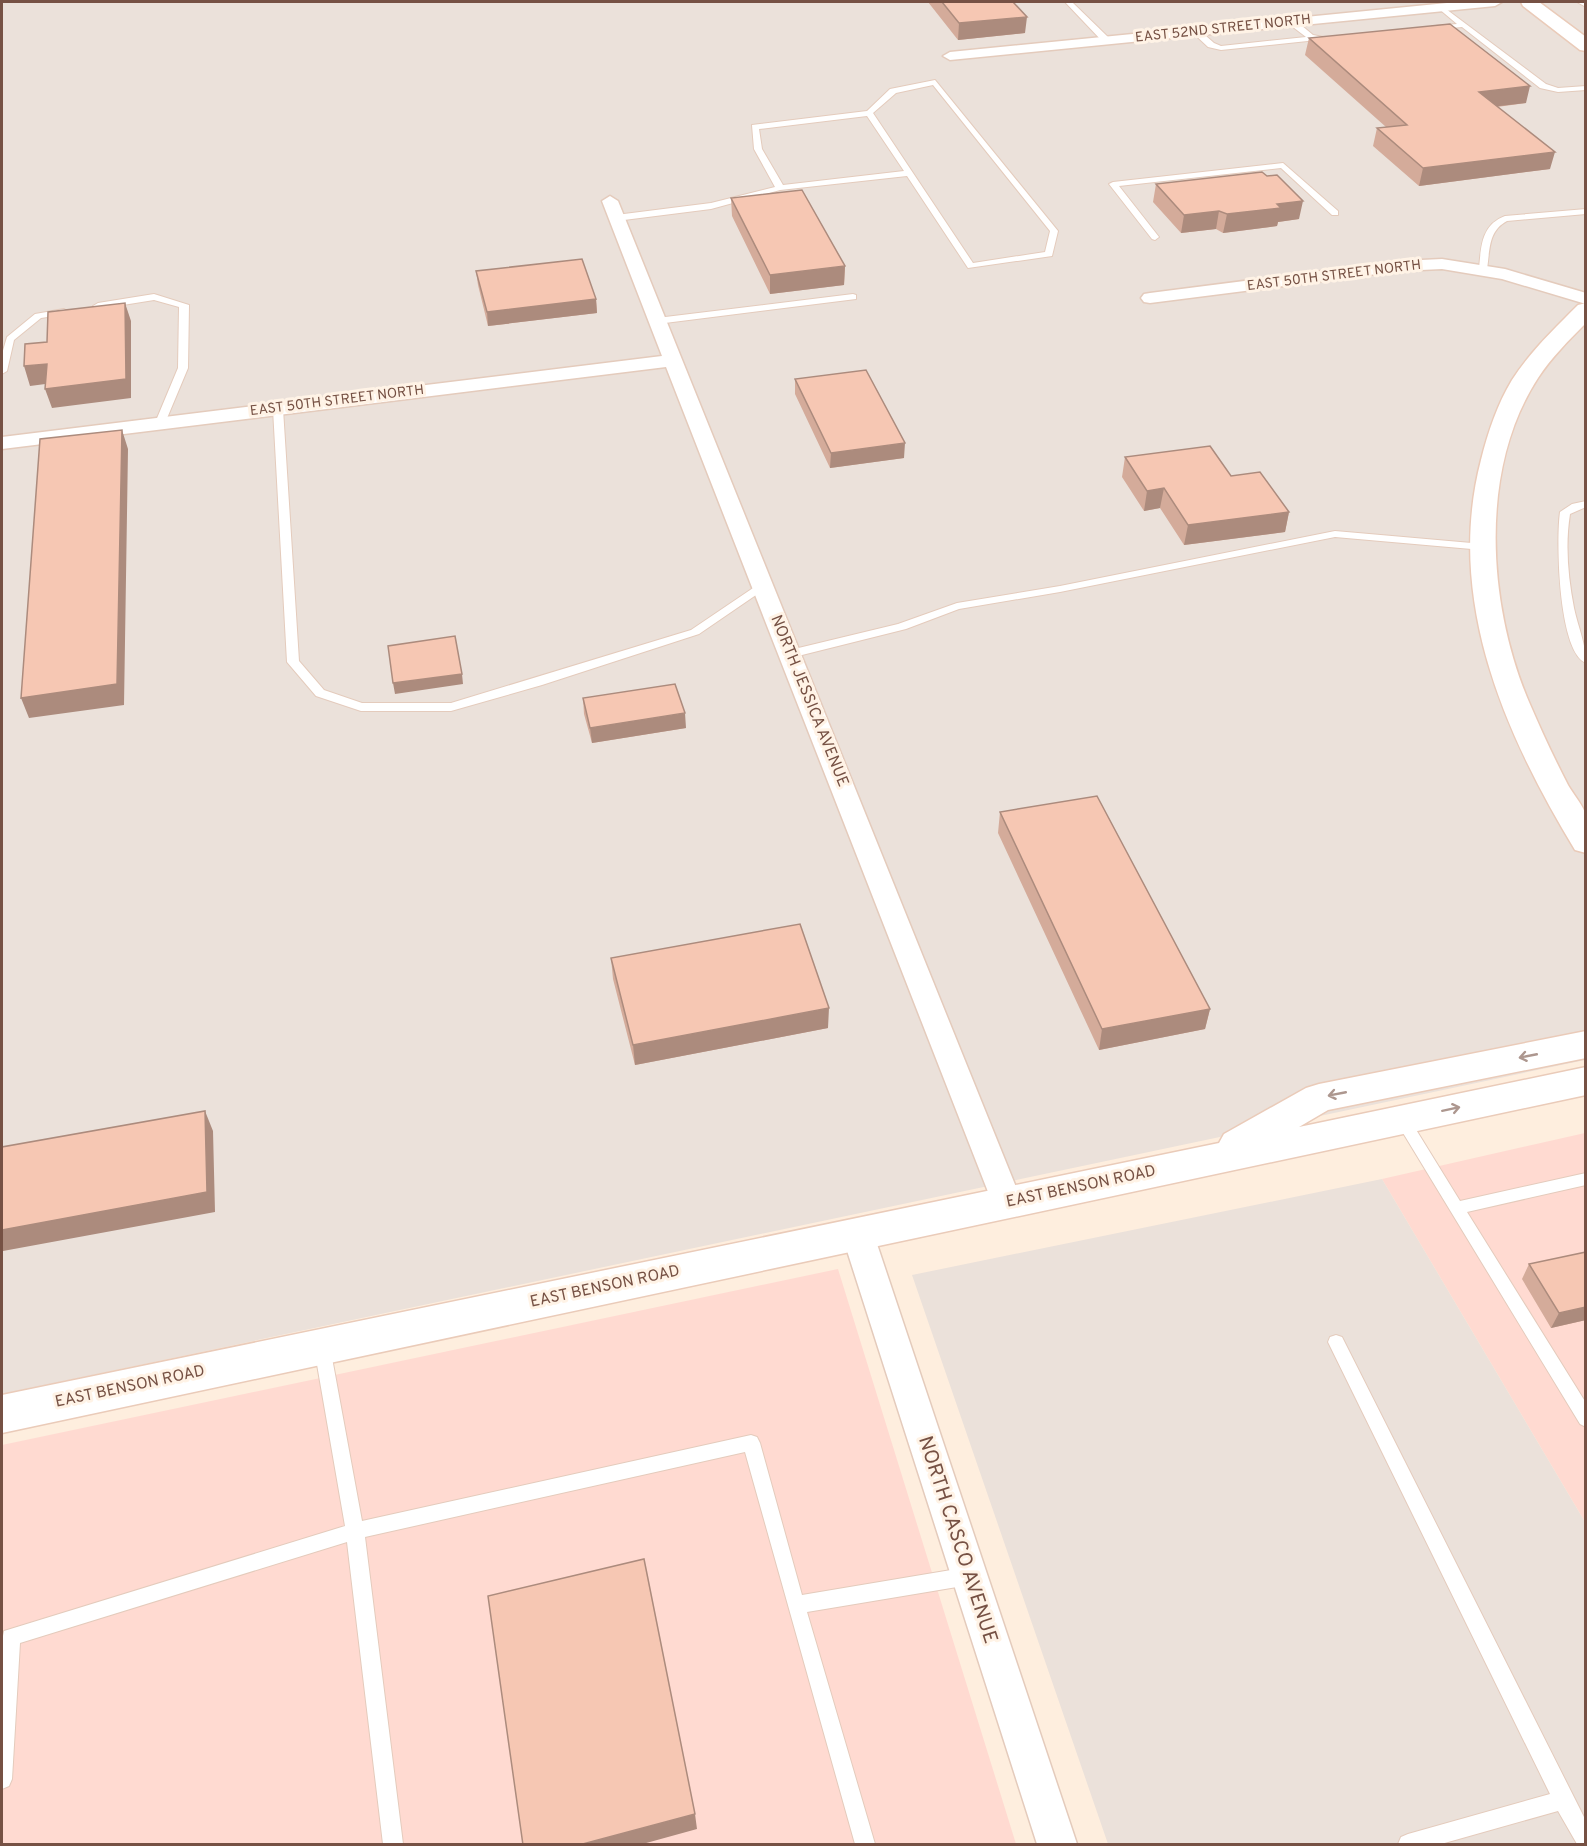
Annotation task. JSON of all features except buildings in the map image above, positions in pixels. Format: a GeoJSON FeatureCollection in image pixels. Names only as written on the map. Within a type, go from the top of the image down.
{"type":"FeatureCollection","features":[{"type":"Feature","properties":{"kind":"main road"},"geometry":{"type":"LineString","coordinates":[[1529,2],[1586,46]]}},
{"type":"Feature","properties":{"kind":"main road"},"geometry":{"type":"LineString","coordinates":[[1586,310],[1532,370],[1506,418],[1488,473],[1483,547],[1487,601],[1503,668],[1518,709],[1551,781],[1586,842]]}},
{"type":"Feature","properties":{"kind":"main road","name":"EAST BENSON ROAD"},"geometry":{"type":"LineString","coordinates":[[1209,1160],[1319,1098],[1586,1044]]}},
{"type":"Feature","properties":{"kind":"main road","name":"EAST BENSON ROAD"},"geometry":{"type":"LineString","coordinates":[[2,1414],[1586,1081]]}},
{"type":"Feature","properties":{"kind":"street","name":"EAST 52ND STREET NORTH"},"geometry":{"type":"LineString","coordinates":[[950,56],[1495,2]]}},
{"type":"Feature","properties":{"kind":"street","name":"NORTH JESSICA AVENUE"},"geometry":{"type":"LineString","coordinates":[[613,209],[1007,1202]]}},
{"type":"Feature","properties":{"kind":"street","name":"EAST 50TH STREET NORTH"},"geometry":{"type":"LineString","coordinates":[[1150,298],[1400,266],[1442,264],[1483,269],[1586,299]]}},
{"type":"Feature","properties":{"kind":"street","name":"EAST 50TH STREET NORTH"},"geometry":{"type":"LineString","coordinates":[[2,443],[673,360]]}},
{"type":"Feature","properties":{"kind":"street","name":"NORTH CASCO AVENUE"},"geometry":{"type":"LineString","coordinates":[[858,1235],[1057,1845]]}},
{"type":"Feature","properties":{"kind":"lane"},"geometry":{"type":"LineString","coordinates":[[1069,2],[1106,40]]}},
{"type":"Feature","properties":{"kind":"lane"},"geometry":{"type":"LineString","coordinates":[[1581,2],[1586,5]]}},
{"type":"Feature","properties":{"kind":"lane"},"geometry":{"type":"LineString","coordinates":[[1440,7],[1544,86],[1558,90],[1586,88]]}},
{"type":"Feature","properties":{"kind":"lane"},"geometry":{"type":"LineString","coordinates":[[1292,22],[1315,38]]}},
{"type":"Feature","properties":{"kind":"lane"},"geometry":{"type":"LineString","coordinates":[[1429,29],[1464,25]]}},
{"type":"Feature","properties":{"kind":"lane"},"geometry":{"type":"LineString","coordinates":[[1195,31],[1211,45],[1221,48],[1315,38],[1335,39]]}},
{"type":"Feature","properties":{"kind":"lane"},"geometry":{"type":"LineString","coordinates":[[780,188],[758,149],[755,127],[869,113],[893,91],[935,82],[1054,231],[1049,254],[971,266],[869,113]]}},
{"type":"Feature","properties":{"kind":"lane"},"geometry":{"type":"LineString","coordinates":[[1155,237],[1113,184],[1283,165],[1335,213]]}},
{"type":"Feature","properties":{"kind":"lane"},"geometry":{"type":"LineString","coordinates":[[613,209],[711,206],[780,188],[910,173]]}},
{"type":"Feature","properties":{"kind":"lane"},"geometry":{"type":"LineString","coordinates":[[1483,269],[1488,233],[1494,223],[1505,219],[1586,211]]}},
{"type":"Feature","properties":{"kind":"lane"},"geometry":{"type":"LineString","coordinates":[[85,309],[154,297],[184,305],[183,368],[159,423]]}},
{"type":"Feature","properties":{"kind":"lane"},"geometry":{"type":"LineString","coordinates":[[657,321],[853,297]]}},
{"type":"Feature","properties":{"kind":"lane"},"geometry":{"type":"LineString","coordinates":[[2,371],[10,339],[38,316],[73,310]]}},
{"type":"Feature","properties":{"kind":"lane"},"geometry":{"type":"LineString","coordinates":[[278,409],[293,662],[320,693],[361,707],[452,707],[695,632],[763,586]]}},
{"type":"Feature","properties":{"kind":"lane"},"geometry":{"type":"LineString","coordinates":[[1586,504],[1565,512],[1561,529],[1564,579],[1578,648],[1586,660]]}},
{"type":"Feature","properties":{"kind":"lane"},"geometry":{"type":"LineString","coordinates":[[790,654],[902,627],[957,606],[1060,589],[1335,534],[1483,547]]}},
{"type":"Feature","properties":{"kind":"lane"},"geometry":{"type":"LineString","coordinates":[[1402,1119],[1586,1419]]}},
{"type":"Feature","properties":{"kind":"lane"},"geometry":{"type":"LineString","coordinates":[[1456,1208],[1586,1179]]}},
{"type":"Feature","properties":{"kind":"lane"},"geometry":{"type":"LineString","coordinates":[[1336,1342],[1563,1800],[1586,1841]]}},
{"type":"Feature","properties":{"kind":"lane"},"geometry":{"type":"LineString","coordinates":[[322,1347],[355,1531],[393,1845]]}},
{"type":"Feature","properties":{"kind":"lane"},"geometry":{"type":"LineString","coordinates":[[2,1779],[11,1637],[355,1531],[751,1443],[866,1845]]}},
{"type":"Feature","properties":{"kind":"lane"},"geometry":{"type":"LineString","coordinates":[[796,1605],[969,1576]]}},
{"type":"Feature","properties":{"kind":"lane"},"geometry":{"type":"LineString","coordinates":[[1408,1845],[1563,1800]]}},
{"type":"Feature","properties":{"kind":"shaded area"},"geometry":{"type":"Polygon","coordinates":[[[2,2],[1585,2],[1585,1060],[2,1394],[2,2]]]}},
{"type":"Feature","properties":{"kind":"shaded area"},"geometry":{"type":"Polygon","coordinates":[[[1585,1133],[1585,1522],[1382,1179],[1585,1133]]]}},
{"type":"Feature","properties":{"kind":"shaded area"},"geometry":{"type":"Polygon","coordinates":[[[1382,1179],[1585,1522],[1585,1844],[1108,1844],[912,1275],[1382,1179]]]}},
{"type":"Feature","properties":{"kind":"shaded area"},"geometry":{"type":"Polygon","coordinates":[[[838,1269],[1016,1844],[2,1844],[2,1445],[838,1269]]]}}]}
